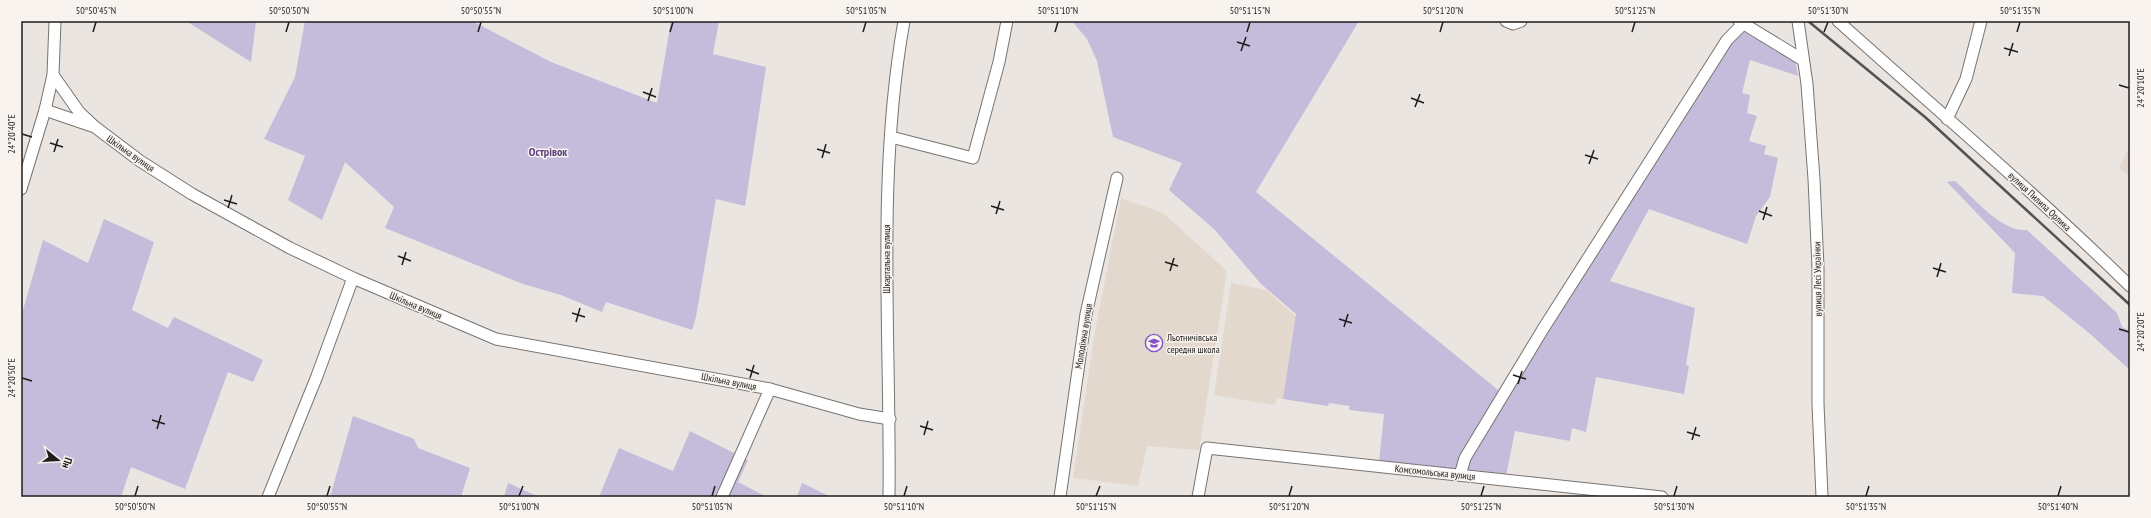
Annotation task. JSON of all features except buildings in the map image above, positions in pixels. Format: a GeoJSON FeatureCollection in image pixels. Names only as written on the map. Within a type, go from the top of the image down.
{"type":"FeatureCollection","features":[{"type":"Feature","properties":{"kind":"street"},"geometry":{"type":"LineString","coordinates":[[21,189],[45,110],[53,75],[56,21]]}},
{"type":"Feature","properties":{"kind":"street","name":"Шкартальна вулиця"},"geometry":{"type":"LineString","coordinates":[[889,497],[890,419],[886,293],[887,209],[897,58],[904,21]]}},
{"type":"Feature","properties":{"kind":"street"},"geometry":{"type":"LineString","coordinates":[[891,137],[973,158],[1000,62],[1007,21]]}},
{"type":"Feature","properties":{"kind":"street"},"geometry":{"type":"LineString","coordinates":[[1506,21],[1513,24],[1521,21]]}},
{"type":"Feature","properties":{"kind":"street","name":"вулиця Лесі Українки"},"geometry":{"type":"LineString","coordinates":[[1798,21],[1809,116],[1817,252],[1818,404],[1822,497]]}},
{"type":"Feature","properties":{"kind":"street","name":"вулиця Пилипа Орлика"},"geometry":{"type":"LineString","coordinates":[[1838,21],[1947,120],[2026,186],[2130,286]]}},
{"type":"Feature","properties":{"kind":"street"},"geometry":{"type":"LineString","coordinates":[[1947,120],[1966,79],[1981,21]]}},
{"type":"Feature","properties":{"kind":"street"},"geometry":{"type":"LineString","coordinates":[[1460,475],[1465,458],[1543,329],[1727,40],[1741,22],[1803,60]]}},
{"type":"Feature","properties":{"kind":"street","name":"Шкільна вулиця"},"geometry":{"type":"LineString","coordinates":[[53,75],[79,112],[95,127],[140,161],[192,194],[290,248],[353,278],[496,339],[770,389],[860,414],[890,419]]}},
{"type":"Feature","properties":{"kind":"street"},"geometry":{"type":"LineString","coordinates":[[45,110],[95,127]]}},
{"type":"Feature","properties":{"kind":"street","name":"Молодіжна вулиця"},"geometry":{"type":"LineString","coordinates":[[1060,497],[1086,314],[1117,178]]}},
{"type":"Feature","properties":{"kind":"street"},"geometry":{"type":"LineString","coordinates":[[268,497],[317,376],[353,278]]}},
{"type":"Feature","properties":{"kind":"street"},"geometry":{"type":"LineString","coordinates":[[722,497],[770,389]]}},
{"type":"Feature","properties":{"kind":"street","name":"Комсомольська вулиця"},"geometry":{"type":"LineString","coordinates":[[1198,497],[1207,448],[1662,497]]}},
{"type":"Feature","properties":{"kind":"shaded area"},"geometry":{"type":"Polygon","coordinates":[[[186,21],[256,21],[251,62],[186,21]]]}},
{"type":"Feature","properties":{"kind":"shaded area"},"geometry":{"type":"Polygon","coordinates":[[[305,21],[472,21],[551,62],[657,103],[671,21],[719,21],[713,54],[766,67],[745,206],[716,199],[696,317],[692,330],[606,302],[602,312],[561,295],[523,284],[385,228],[394,207],[345,162],[322,220],[288,200],[305,156],[264,139],[295,77],[305,21]]]}},
{"type":"Feature","properties":{"kind":"shaded area"},"geometry":{"type":"Polygon","coordinates":[[[1072,21],[1359,21],[1256,192],[1503,394],[1739,27],[1795,58],[1798,76],[1750,60],[1742,93],[1750,95],[1747,113],[1757,116],[1749,141],[1766,146],[1764,154],[1778,158],[1770,197],[1756,216],[1747,244],[1649,209],[1610,281],[1695,308],[1686,365],[1689,366],[1684,394],[1596,377],[1586,432],[1572,428],[1570,441],[1515,431],[1506,476],[1379,462],[1384,414],[1349,410],[1350,406],[1329,403],[1328,406],[1283,399],[1296,314],[1261,284],[1215,230],[1169,190],[1182,163],[1113,137],[1097,61],[1087,39],[1072,21]]]}},
{"type":"Feature","properties":{"kind":"shaded area"},"geometry":{"type":"Polygon","coordinates":[[[2130,145],[2130,176],[2119,168],[2130,145]]]}},
{"type":"Feature","properties":{"kind":"shaded area"},"geometry":{"type":"Polygon","coordinates":[[[1955,181],[1979,205],[1998,220],[2007,226],[2027,230],[2117,313],[2122,327],[2130,331],[2130,370],[2088,332],[2043,296],[2012,293],[2015,253],[1947,182],[1955,181]]]}},
{"type":"Feature","properties":{"kind":"shaded area","name":"Льотничівська середня школа"},"geometry":{"type":"Polygon","coordinates":[[[1121,198],[1163,213],[1227,271],[1199,450],[1147,446],[1138,486],[1073,478],[1094,337],[1121,198]]]}},
{"type":"Feature","properties":{"kind":"shaded area"},"geometry":{"type":"Polygon","coordinates":[[[104,219],[154,242],[132,310],[168,328],[174,317],[263,360],[253,382],[228,372],[185,489],[131,467],[121,497],[21,497],[21,317],[43,240],[88,263],[104,219]]]}},
{"type":"Feature","properties":{"kind":"shaded area"},"geometry":{"type":"Polygon","coordinates":[[[1231,283],[1266,290],[1296,317],[1283,399],[1277,398],[1275,405],[1214,395],[1231,283]]]}},
{"type":"Feature","properties":{"kind":"shaded area"},"geometry":{"type":"Polygon","coordinates":[[[353,416],[414,439],[418,448],[470,468],[461,497],[330,497],[353,416]]]}},
{"type":"Feature","properties":{"kind":"shaded area"},"geometry":{"type":"Polygon","coordinates":[[[690,431],[748,460],[738,482],[767,497],[599,497],[619,448],[673,471],[690,431]]]}},
{"type":"Feature","properties":{"kind":"shaded area"},"geometry":{"type":"Polygon","coordinates":[[[508,483],[539,497],[504,497],[508,483]]]}},
{"type":"Feature","properties":{"kind":"shaded area"},"geometry":{"type":"Polygon","coordinates":[[[802,483],[831,497],[797,497],[802,483]]]}},
{"type":"Feature","properties":{"kind":"railway"},"geometry":{"type":"LineString","coordinates":[[1808,21],[1925,117],[2130,305]]}},
{"type":"Feature","properties":{"kind":"place","name":"Льотничівська середня школа"},"geometry":{"type":"Point","coordinates":[1154,343]}},
{"type":"Feature","properties":{"kind":"district","name":"Острівок"},"geometry":{"type":"Point","coordinates":[548,152]}}]}
